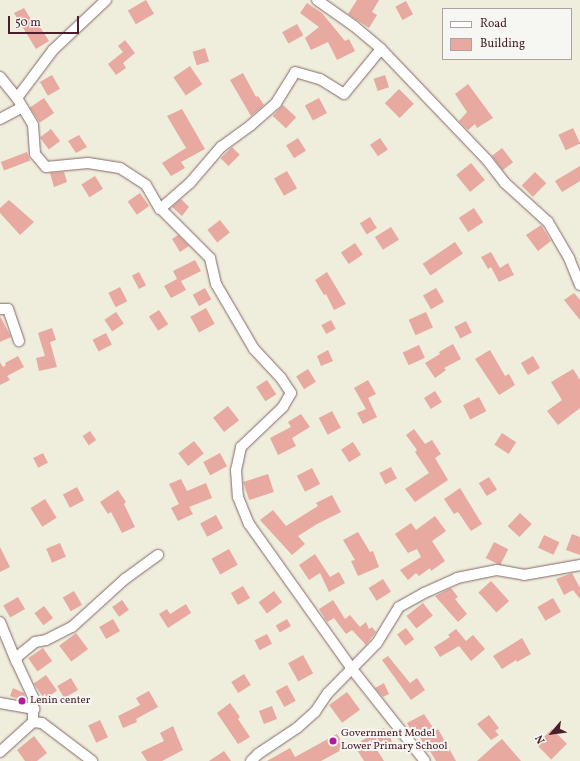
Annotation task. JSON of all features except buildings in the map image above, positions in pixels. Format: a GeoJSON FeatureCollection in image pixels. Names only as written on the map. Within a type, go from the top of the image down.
{"type":"FeatureCollection","features":[{"type":"Feature","properties":{"kind":"street"},"geometry":{"type":"LineString","coordinates":[[0,119],[19,103],[53,50],[106,0]]}},
{"type":"Feature","properties":{"kind":"street"},"geometry":{"type":"LineString","coordinates":[[317,0],[354,26],[381,49],[487,160],[505,183],[548,222],[570,258],[580,284]]}},
{"type":"Feature","properties":{"kind":"street"},"geometry":{"type":"LineString","coordinates":[[160,208],[190,182],[221,147],[251,125],[276,103],[295,72],[320,80],[344,94],[381,49]]}},
{"type":"Feature","properties":{"kind":"street"},"geometry":{"type":"LineString","coordinates":[[0,77],[33,125],[35,154],[46,167],[88,163],[120,168],[146,185],[160,208],[210,258],[216,284],[254,349],[280,378],[291,393],[283,407],[241,447],[236,470],[238,498],[248,524],[352,669],[425,761]]}},
{"type":"Feature","properties":{"kind":"street"},"geometry":{"type":"LineString","coordinates":[[0,310],[8,309],[19,341]]}},
{"type":"Feature","properties":{"kind":"street"},"geometry":{"type":"LineString","coordinates":[[16,661],[18,656],[35,642],[46,640],[72,627],[125,579],[158,555]]}},
{"type":"Feature","properties":{"kind":"street"},"geometry":{"type":"LineString","coordinates":[[251,761],[258,754],[297,728],[315,712],[327,694],[377,643],[399,607],[444,583],[497,570],[524,575],[580,565]]}},
{"type":"Feature","properties":{"kind":"street"},"geometry":{"type":"LineString","coordinates":[[0,752],[33,722],[34,709],[33,697],[1,627]]}},
{"type":"Feature","properties":{"kind":"street"},"geometry":{"type":"LineString","coordinates":[[0,703],[34,709]]}},
{"type":"Feature","properties":{"kind":"street"},"geometry":{"type":"LineString","coordinates":[[33,722],[42,723],[92,761]]}},
{"type":"Feature","properties":{"kind":"place","name":"Lenin center"},"geometry":{"type":"Point","coordinates":[22,701]}},
{"type":"Feature","properties":{"kind":"place","name":"Government Model Lower Primary School"},"geometry":{"type":"Point","coordinates":[333,741]}}]}
